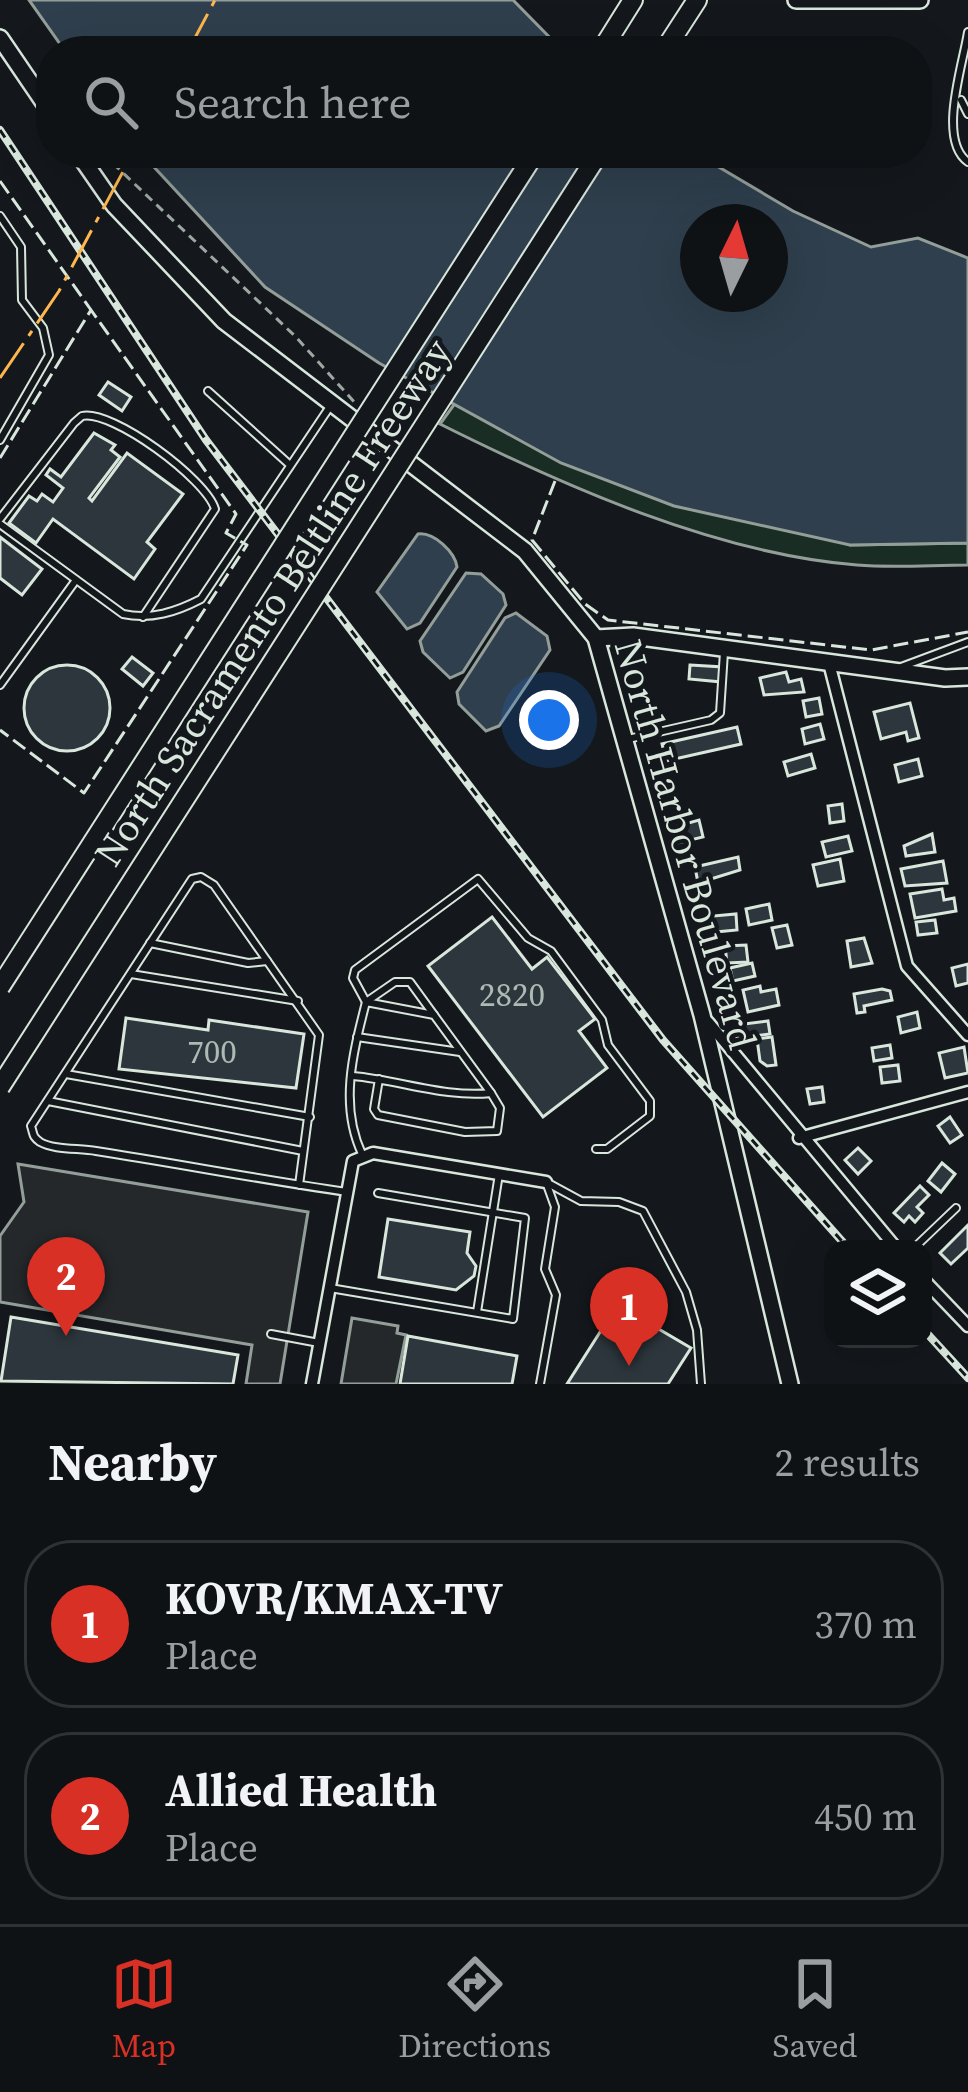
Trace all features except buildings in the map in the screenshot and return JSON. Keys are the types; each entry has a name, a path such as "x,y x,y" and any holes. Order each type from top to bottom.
{"highway":[{"path":"611,36 634,0"},
{"path":"674,36 697,0"},
{"name":"North Sacramento Beltline Freeway","path":"0,987 525,168"},
{"name":"North Sacramento Beltline Freeway","path":"0,1087 589,168"}],"main road":[{"path":"796,0 920,0"},
{"path":"0,38 36,91"},
{"name":"North Harbor Boulevard","path":"88,168 166,265 224,321 331,405 358,418 525,551 596,638 702,1015 790,1384"},
{"path":"596,638 633,636 892,671 968,676"}],"street":[{"path":"829,663 908,966 968,1034"},
{"path":"702,1015 799,1138 889,1240"},
{"path":"799,1138 968,1092"},
{"path":"312,1384 357,1158 546,1181"},
{"path":"932,1288 968,1326"}],"lane":[{"path":"968,32 953,134 956,152 968,162"},
{"path":"959,97 968,114"},
{"path":"0,216 21,248 22,300 43,328 49,355 0,440"},
{"path":"208,391 290,466"},
{"path":"142,618 214,518 215,509 204,487 105,414 82,416 74,423 0,522 122,614 142,618 201,598 331,405"},
{"path":"0,685 76,580"},
{"path":"892,671 968,642"},
{"path":"628,739 711,720 720,713 724,648"},
{"path":"298,1184 320,1035 214,885 201,877 182,889 32,1126 44,1144 347,1192"},
{"path":"434,1015 367,1002 353,978 355,970 478,879 528,938 551,951 602,1020 608,1045 650,1101 650,1116 607,1149 596,1149"},
{"path":"150,943 248,963 268,961"},
{"path":"131,974 298,1001"},
{"path":"357,1158 350,1129 357,1037 367,1002 394,982 410,982 491,1093 500,1108 497,1131 465,1132 379,1115 374,1108 379,1078"},
{"path":"357,1037 462,1053"},
{"path":"66,1074 310,1117"},
{"path":"353,1076 470,1096 491,1093"},
{"path":"48,1101 304,1151"},
{"path":"477,1312 499,1174"},
{"path":"540,1384 556,1295 545,1269 555,1207 546,1181"},
{"path":"546,1181 581,1201 619,1202 643,1211 686,1292 697,1330 701,1384"},
{"path":"329,1288 513,1318 525,1218 378,1192"},
{"path":"923,1240 956,1208"},
{"path":"271,1334 319,1343"}],"path":[{"path":"118,168 296,337 358,418"}],"green space":[{"path":"461,395 850,545 968,543 968,565 857,565 804,558 642,514 440,424"}],"shaded area":[{"path":"18,1164 308,1212 280,1384 246,1384 252,1345 0,1302 0,1236 24,1202"},
{"path":"352,1318 398,1326 397,1333 406,1335 396,1384 341,1384"}],"water":[{"path":"29,0 513,0 548,36 54,36"},
{"path":"155,168 720,168 781,204 680,204 680,312 788,312 788,208 871,247 918,238 968,258 968,543 850,545 674,506 561,463 379,363 265,287"},
{"path":"418,534 443,544 457,567 420,623 407,629 377,592"},
{"path":"466,573 481,574 503,594 506,605 463,672 450,678 423,652 420,641"},
{"path":"516,613 547,636 550,650 499,726 486,731 459,704 457,692 505,618"}],"railway":[{"path":"0,130 206,440 663,1040 841,1240"},
{"path":"932,1339 968,1378"}],"fence":[{"path":"0,181 91,310"},
{"path":"0,458 91,310 236,514 226,533 247,545 84,793 0,730"},
{"path":"555,481 532,540 585,604 608,620 871,650 968,632"}],"power":[{"path":"196,36 215,0"},
{"path":"0,378 59,291 125,168"}],"place":[{"name":"Allied Health","path":"66,1336"},
{"name":"KOVR/KMAX-TV","path":"629,1366"}]}
